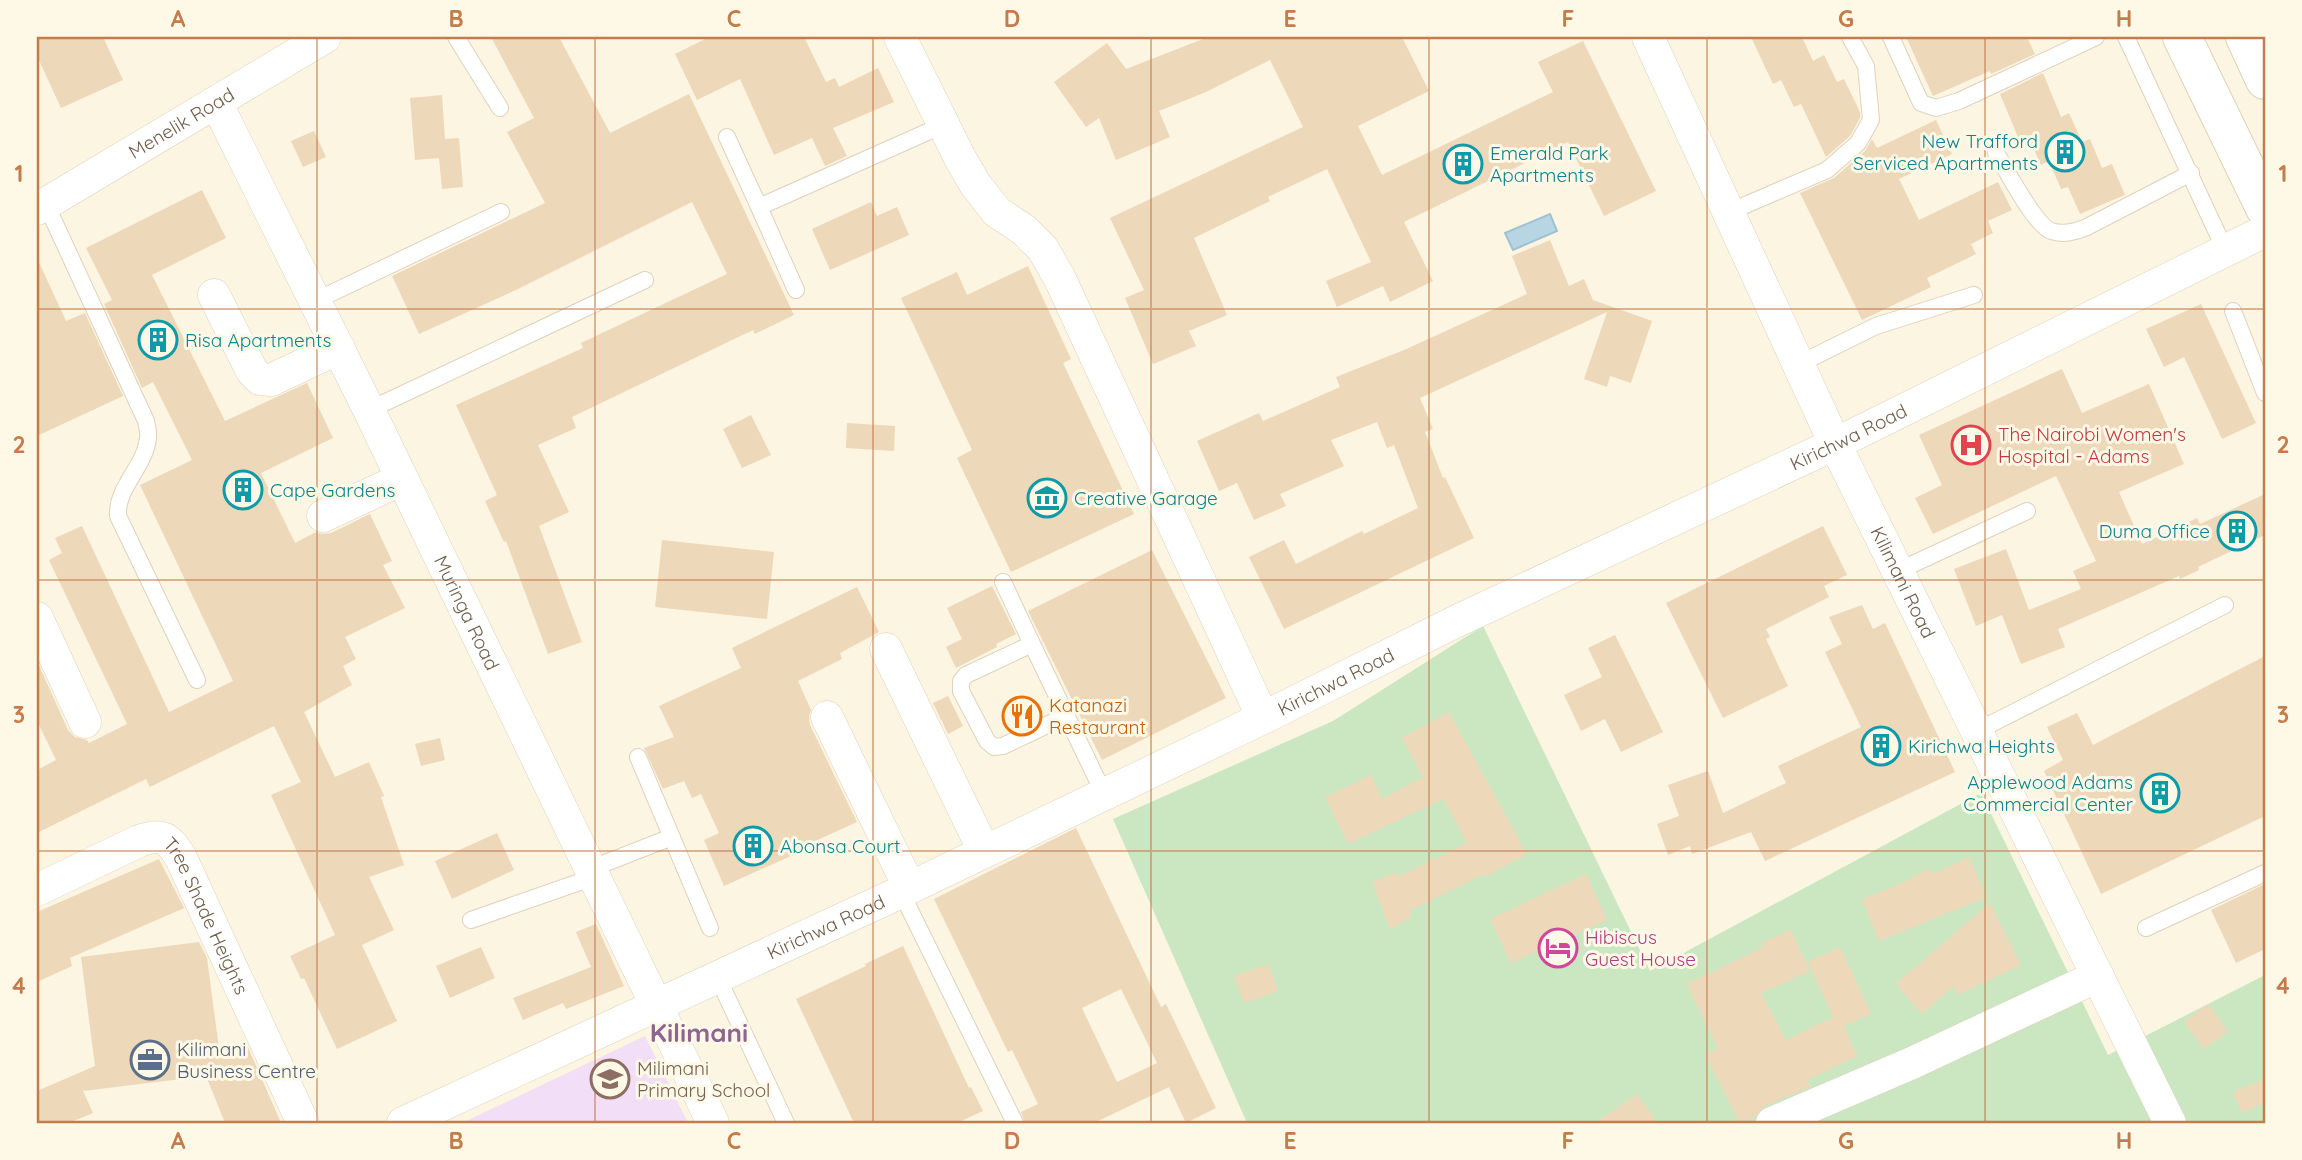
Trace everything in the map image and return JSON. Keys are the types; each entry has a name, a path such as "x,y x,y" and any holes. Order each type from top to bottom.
{"main road":[{"path":"2182,37 2265,208"},
{"path":"2245,37 2265,80"}],"street":[{"name":"Menelik Road","path":"41,206 325,37"},
{"path":"900,37 975,184 996,212 1024,230 1043,249 1060,279 1263,718"},
{"name":"Kilimani Road","path":"1648,37 1835,444 2170,1123"},
{"name":"Muringa Road","path":"216,102 339,348 713,1123"},
{"name":"Kirichwa Road","path":"402,1123 905,890 1263,718 1459,620 1835,444 2265,232"},
{"path":"215,295 252,371 260,379 271,380 339,348"},
{"path":"323,516 402,480"},
{"path":"37,618 85,722"},
{"path":"886,649 984,851"},
{"path":"827,717 905,890"},
{"name":"Tree Shade Heights","path":"37,890 139,841 155,836 166,839 181,858 303,1123"},
{"path":"1772,1123 1912,1063 2098,975"}],"lane":[{"path":"456,37 500,108"},
{"path":"1729,212 1827,170 1858,143 1871,120 1866,66 1850,37"},
{"path":"1891,37 1921,103 1936,108 1959,101 2096,37"},
{"path":"2126,37 2226,252"},
{"path":"759,207 943,125"},
{"path":"727,137 796,290"},
{"path":"1996,153 2038,221 2049,230 2060,233 2071,233 2084,228 2191,173"},
{"path":"41,206 146,421 148,438 117,502 118,516 197,680"},
{"path":"315,301 501,212"},
{"path":"369,410 645,279"},
{"path":"1799,365 1876,326 1974,295"},
{"path":"2233,311 2265,393"},
{"path":"1898,571 2026,511"},
{"path":"1003,583 1104,794"},
{"path":"1977,731 2225,605"},
{"path":"1032,643 966,675 961,681 961,691 987,741 994,747 1003,746 1066,716"},
{"path":"638,757 710,928"},
{"path":"471,920 592,873 672,837"},
{"path":"2146,928 2265,873"},
{"path":"905,890 1015,1123"},
{"path":"718,978 786,1123"}],"shaded area":[{"name":"Milimani Primary School","path":"645,1036 688,1123 462,1123"}],"green space":[{"path":"1483,626 1650,971 1981,793 2108,1055 2265,975 2265,1123 1247,1123 1113,819 1333,721"}],"water":[{"path":"1550,214 1557,231 1513,250 1505,233"}],"building":[{"path":"37,37 103,37 123,80 61,108 37,56"},
{"path":"491,37 559,37 610,133 689,94 794,315 755,334 753,330 572,417 576,428 538,445 569,512 539,526 582,642 548,654 506,541 504,542 485,501 497,495 456,405 583,348 581,343 727,274 692,202 518,289 419,334 392,276 545,203 507,132 534,118"},
{"path":"709,37 804,37 826,82 835,78 839,87 878,68 894,102 833,128 847,156 825,166 812,138 774,155 740,79 697,100 675,54"},
{"path":"1208,37 1402,37 1429,91 1358,126 1382,175 1553,92 1538,62 1583,41 1656,191 1604,216 1568,142 1404,222 1433,281 1390,302 1383,286 1337,307 1326,281 1371,262 1327,169 1268,197 1270,201 1194,238 1227,315 1189,331 1196,346 1153,364 1125,298 1144,290 1110,218 1303,127 1270,60 1206,92 1159,111 1170,137 1116,160 1099,118 1086,127 1054,82 1107,43 1126,69"},
{"path":"1751,37 1802,37 1813,61 1824,55 1837,82 1844,79 1860,112 1860,118 1850,136 1826,157 1801,104 1794,107 1781,80 1773,84"},
{"path":"1906,37 2027,37 2035,54 1933,96"},
{"name":"New Trafford Serviced Apartments","path":"2043,73 2061,117 2069,113 2082,142 2090,139 2102,168 2112,164 2125,195 2080,214 2068,187 2061,189 2049,161 2041,165 2029,138 2020,142 2000,94"},
{"path":"442,95 445,139 459,138 463,187 442,189 439,158 415,160 410,98"},
{"path":"1936,120 1952,154 1899,179 1919,220 1998,182 2012,210 1988,221 1993,233 1971,244 1976,254 1927,278 1931,287 1862,320 1800,193 1834,178 1865,151 1872,139 1877,148"},
{"path":"314,131 326,157 303,167 291,141"},
{"path":"202,190 226,238 152,275 225,421 307,383 333,438 261,473 295,543 316,532 331,533 370,514 392,561 383,565 405,608 345,637 356,659 343,666 352,685 304,712 335,777 369,762 384,796 381,797 404,865 369,877 394,930 362,945 397,1021 337,1049 304,978 301,979 290,956 335,935 271,795 301,782 274,726 150,787 146,779 37,833 37,770 56,760 37,721 37,661 68,730 75,737 89,743 127,724 49,560 62,553 55,538 82,526 169,712 233,681 140,485 192,460 153,382 142,388 104,304 112,300 86,248"},
{"path":"871,202 877,216 897,207 909,235 830,270 812,229"},
{"path":"1550,240 1569,286 1584,279 1593,300 1652,321 1631,383 1610,376 1607,387 1584,379 1607,312 1420,398 1433,429 1425,432 1443,478 1445,477 1474,538 1284,629 1249,557 1284,540 1296,564 1362,531 1364,534 1418,508 1394,445 1387,448 1377,422 1331,440 1344,466 1280,494 1286,506 1254,520 1237,483 1219,491 1197,441 1259,413 1263,421 1340,387 1336,377 1404,350 1527,294 1512,256"},
{"path":"37,258 66,321 85,313 123,396 37,436"},
{"path":"1028,266 1071,359 1063,363 1134,514 1011,572 957,458 972,450 901,298 957,272 967,295"},
{"path":"2201,304 2256,423 2222,439 2184,357 2164,367 2146,329"},
{"path":"2062,369 2082,413 2149,384 2184,464 2119,492 2142,544 2197,518 2200,524 2265,494 2265,535 2198,567 2199,570 2180,579 2179,576 2058,629 2065,647 2021,664 2002,615 1976,626 1954,569 2006,549 2029,610 2081,589 2073,571 2096,561 2056,476 1933,534 1915,498 1942,485 1919,435"},
{"path":"751,415 771,455 742,468 723,429"},
{"path":"847,423 895,426 894,451 846,448"},
{"path":"1823,526 1847,575 1824,586 1829,597 1766,629 1770,637 1766,639 1788,686 1723,718 1666,603"},
{"path":"662,540 774,552 767,619 655,607"},
{"path":"1152,550 1226,698 1102,760 1028,611"},
{"path":"992,586 1016,634 956,668 946,647 962,639 947,608"},
{"path":"857,587 879,632 840,653 842,659 798,681 811,710 810,725 857,822 800,848 802,851 724,886 704,840 719,833 701,794 692,798 684,781 663,789 644,748 674,737 659,706 741,668 732,648"},
{"name":"Kirichwa Heights","path":"1862,605 1873,629 1885,623 1955,772 1765,861 1751,832 1692,854 1690,846 1668,855 1657,824 1679,816 1668,785 1708,771 1723,813 1786,783 1778,766 1861,727 1825,652 1842,644 1829,617"},
{"path":"1615,635 1663,732 1621,752 1605,719 1581,731 1564,695 1602,677 1588,648"},
{"name":"Applewood Adams Commercial Center","path":"2265,656 2265,816 2101,894 2044,771 2063,760 2047,727 2077,713 2093,745"},
{"path":"948,696 963,726 948,734 933,703"},
{"path":"1449,712 1527,854 1485,877 1484,874 1409,911 1412,917 1390,929 1372,882 1395,872 1397,877 1467,843 1443,799 1348,844 1325,797 1371,775 1382,799 1423,777 1402,738"},
{"path":"440,738 445,760 421,766 415,744"},
{"path":"1076,828 1161,1007 1166,1004 1216,1108 1186,1123 1169,1087 1094,1123 1025,1123 1021,1112 1038,1104 1012,1050 1008,1052 934,899","holes":["1121,989 1157,1063 1117,1082 1082,1008"]},
{"path":"497,833 514,870 452,899 435,861"},
{"path":"1969,857 1987,897 1879,941 1862,899 1900,884 1930,868 1933,874"},
{"path":"159,859 184,908 70,958 72,966 37,982 37,912"},
{"name":"Hibiscus Guest House","path":"1586,874 1607,920 1511,963 1490,919"},
{"path":"2265,884 2265,949 2236,963 2211,910"},
{"path":"1990,903 2021,965 1958,995 1954,986 1922,1014 1896,984"},
{"path":"596,924 624,986 566,1009 563,1003 523,1020 513,998 591,967 576,932"},
{"path":"1791,930 1810,971 1761,993 1786,1040 1833,1017 1808,962 1840,947 1871,1014 1844,1026 1857,1056 1807,1080 1810,1087 1765,1106 1756,1116 1740,1123 1705,1055 1718,1049 1687,984 1763,947 1761,943"},
{"path":"199,942 207,958 220,1056 247,1045 281,1123 225,1123 206,1076 83,1091 93,1113 69,1123 37,1123 37,1091 95,1066 81,957"},
{"path":"903,946 969,1088 971,1087 983,1111 957,1123 854,1123 796,999"},
{"path":"481,947 495,978 450,998 436,966"},
{"path":"1268,964 1278,991 1244,1003 1234,976"},
{"path":"2208,1004 2228,1031 2204,1049 2184,1022"},
{"path":"2265,1079 2265,1103 2242,1113 2233,1092"},
{"path":"1637,1094 1658,1123 1596,1123"}],"place":[{"name":"New Trafford Serviced Apartments","path":"2065,152"},
{"name":"Emerald Park Apartments","path":"1463,164"},
{"name":"Risa Apartments","path":"158,340"},
{"name":"The Nairobi Women's Hospital - Adams","path":"1971,445"},
{"name":"Cape Gardens","path":"243,490"},
{"name":"Creative Garage","path":"1047,498"},
{"name":"Duma Office","path":"2237,531"},
{"name":"Katanazi Restaurant","path":"1022,716"},
{"name":"Kirichwa Heights","path":"1881,746"},
{"name":"Applewood Adams Commercial Center","path":"2160,793"},
{"name":"Abonsa Court","path":"753,846"},
{"name":"Hibiscus Guest House","path":"1558,948"},
{"name":"Kilimani Business Centre","path":"150,1060"},
{"name":"Milimani Primary School","path":"610,1079"}],"district":[{"name":"Kilimani","path":"699,1033"}]}
